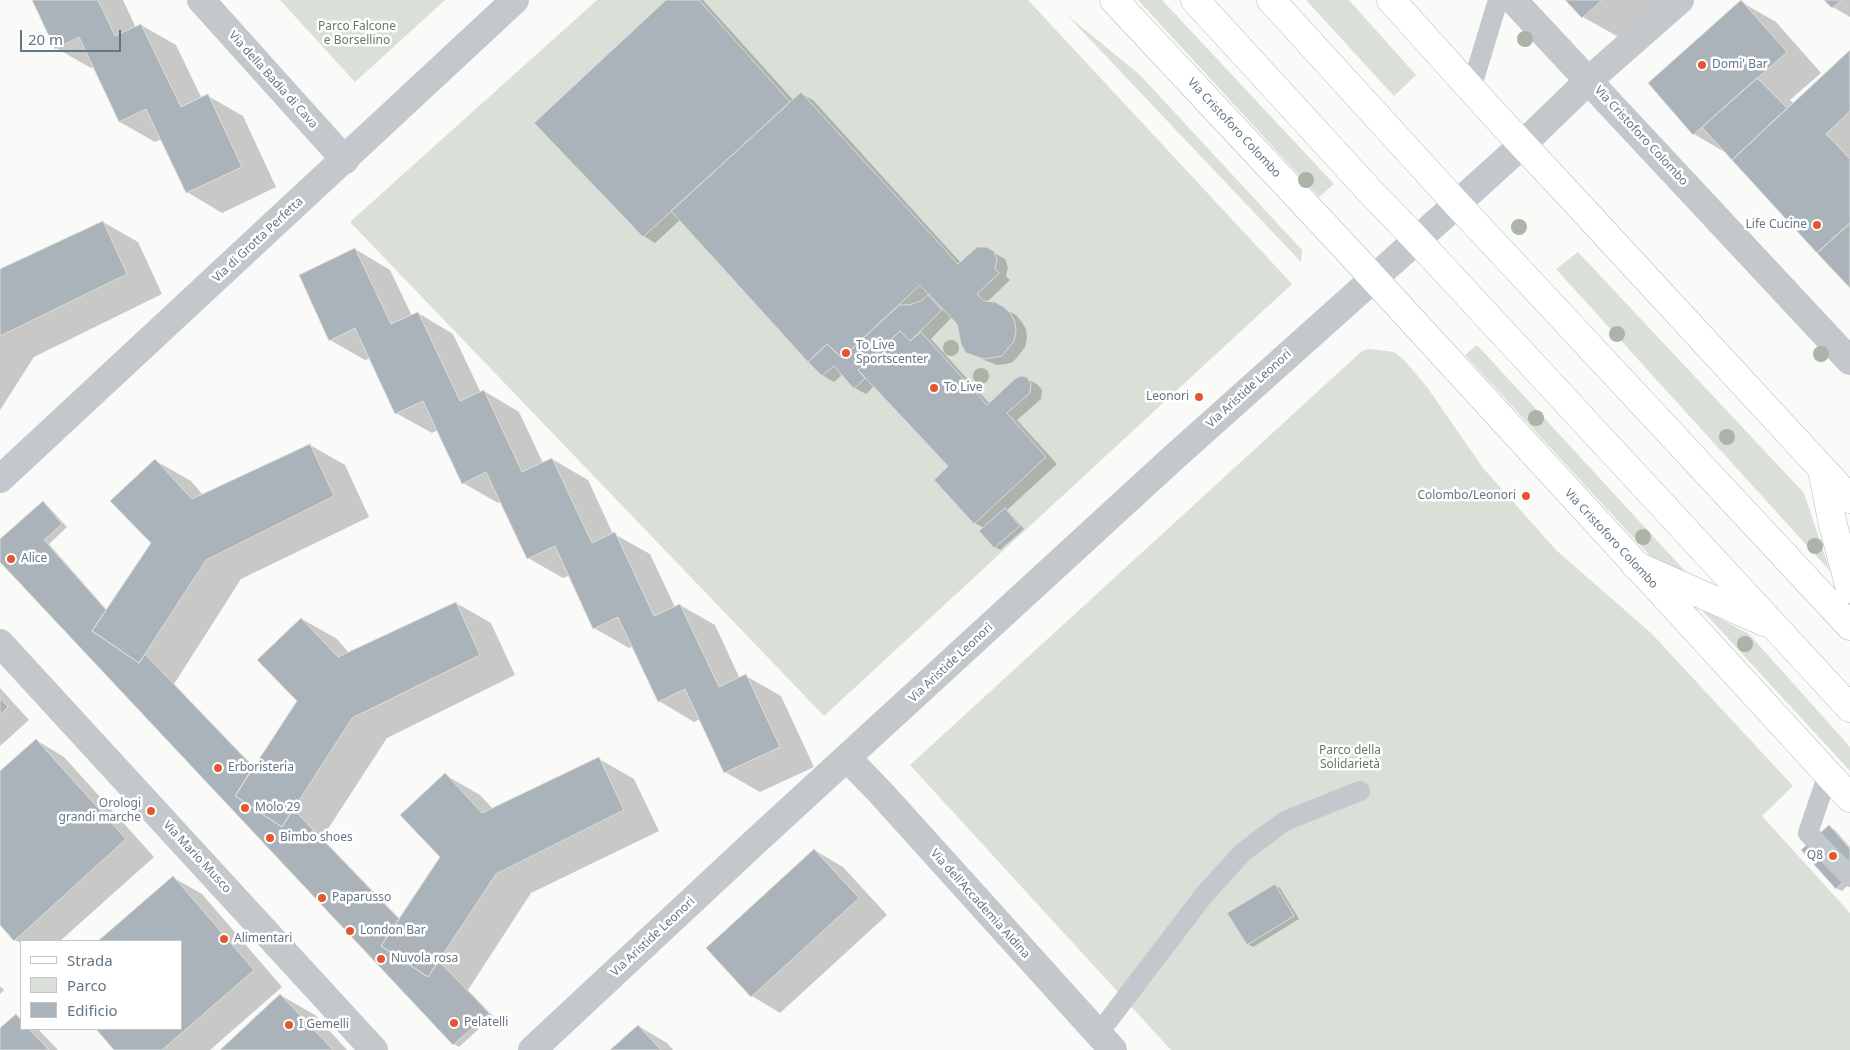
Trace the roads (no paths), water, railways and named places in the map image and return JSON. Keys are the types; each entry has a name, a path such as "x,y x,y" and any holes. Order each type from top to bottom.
{"main road":[{"name":"Via Cristoforo Colombo","path":"1114,0 1343,245 1373,280 1850,798"},
{"path":"1195,0 1850,708"},
{"path":"1271,0 1457,204 1850,626"},
{"path":"1391,0 1522,145 1850,499"},
{"path":"1822,470 1833,525 1850,589"},
{"path":"1635,565 1776,628"}],"street":[{"name":"Via della Badia di Cava","path":"201,0 345,160"},
{"name":"Via di Grotta Perfetta","path":"0,479 516,0"},
{"name":"Via Cristoforo Colombo","path":"1513,0 1850,361"},
{"path":"1373,280 1522,145 1589,80 1680,0"},
{"name":"Via Aristide Leonori","path":"532,1050 1172,458 1373,280"},
{"name":"Via Mario Musco","path":"0,643 374,1050"},
{"name":"Via dell'Accademia Aldina","path":"847,758 880,792 1105,1042"}],"lane":[{"path":"1471,88 1498,0"},
{"path":"1828,774 1808,833 1850,877"},
{"path":"1105,1042 1204,895 1243,852 1286,821 1360,791"}],"place":[{"name":"Domi' Bar","path":"1702,65"},
{"name":"Life Cucine","path":"1817,225"},
{"name":"To Live Sportscenter","path":"846,353"},
{"name":"To Live","path":"934,388"},
{"name":"Leonori","path":"1199,397"},
{"name":"Colombo/Leonori","path":"1526,496"},
{"name":"Alice","path":"11,559"},
{"name":"Erboristeria","path":"218,768"},
{"name":"Molo 29","path":"245,808"},
{"name":"Orologi grandi marche","path":"151,811"},
{"name":"Bimbo shoes","path":"270,838"},
{"name":"Q8","path":"1833,856"},
{"name":"Paparusso","path":"322,898"},
{"name":"London Bar","path":"350,931"},
{"name":"Alimentari","path":"224,939"},
{"name":"Nuvola rosa","path":"381,959"},
{"name":"Pelatelli","path":"454,1023"},
{"name":"I Gemelli","path":"289,1025"}],"park label":[{"name":"Parco Falcone e Borsellino","path":"357,34"},
{"name":"Parco della Solidarietà","path":"1350,758"}]}
